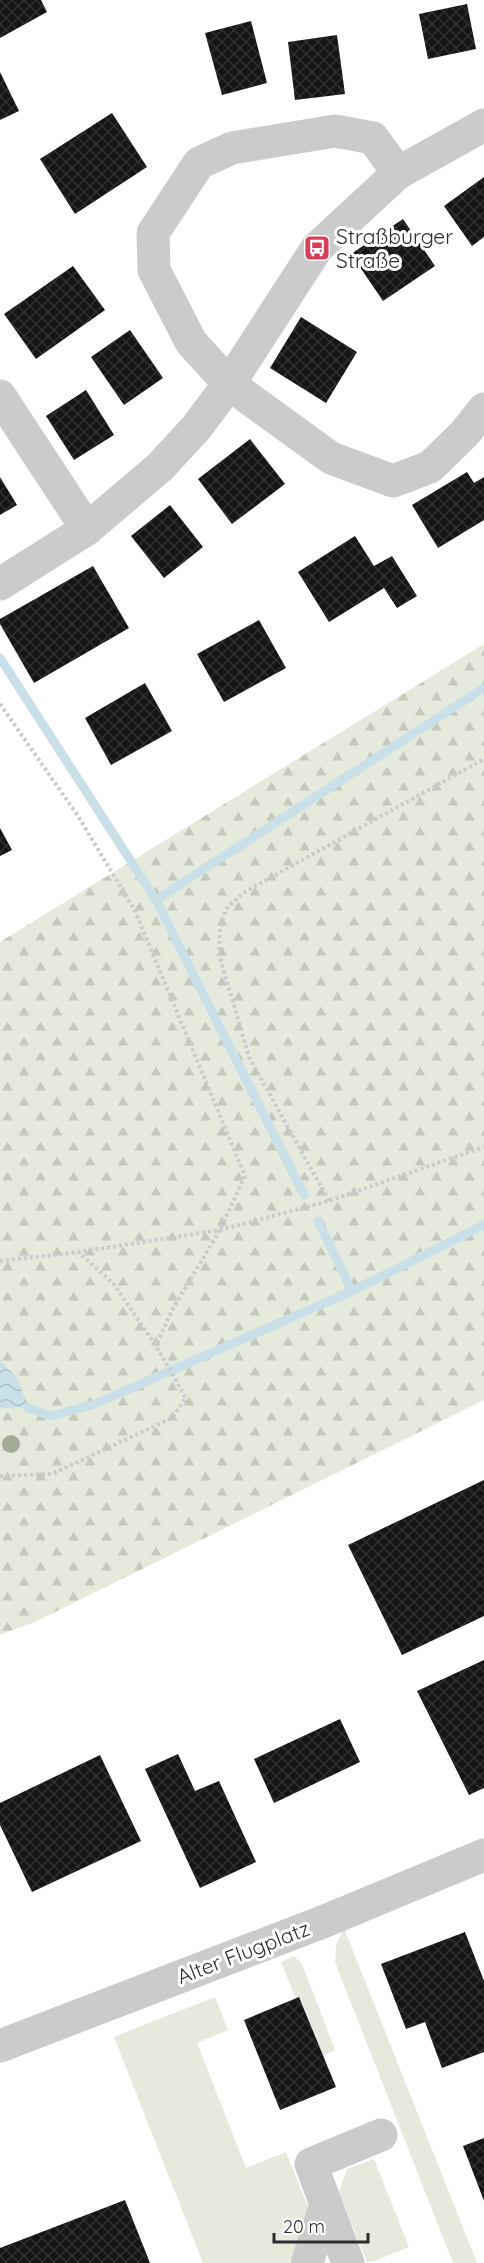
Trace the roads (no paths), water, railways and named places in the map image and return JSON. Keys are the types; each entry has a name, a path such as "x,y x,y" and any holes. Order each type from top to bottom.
{"street":[{"path":"0,584 87,529 160,466 195,428 229,384 317,248 398,173 484,125"},
{"path":"398,173 374,138 335,131 232,148 199,163 153,232 154,270 191,342 229,384 331,458 393,481 430,467 464,434 484,409"},
{"path":"0,396 87,529"},
{"name":"Alter Flugplatz","path":"0,2046 325,1921 484,1855"},
{"path":"348,2263 311,2164 381,2135"},
{"path":"314,2256 326,2204"}],"water":[{"path":"0,1360 17,1378 28,1408 0,1408"}],"waterway":[{"path":"0,658 156,900 304,1195"},
{"path":"156,900 484,688"},
{"path":"318,1221 352,1291"},
{"path":"28,1408 51,1416 95,1404 352,1291 484,1225"}],"place":[{"name":"Straßburger Straße","path":"317,248"}]}
